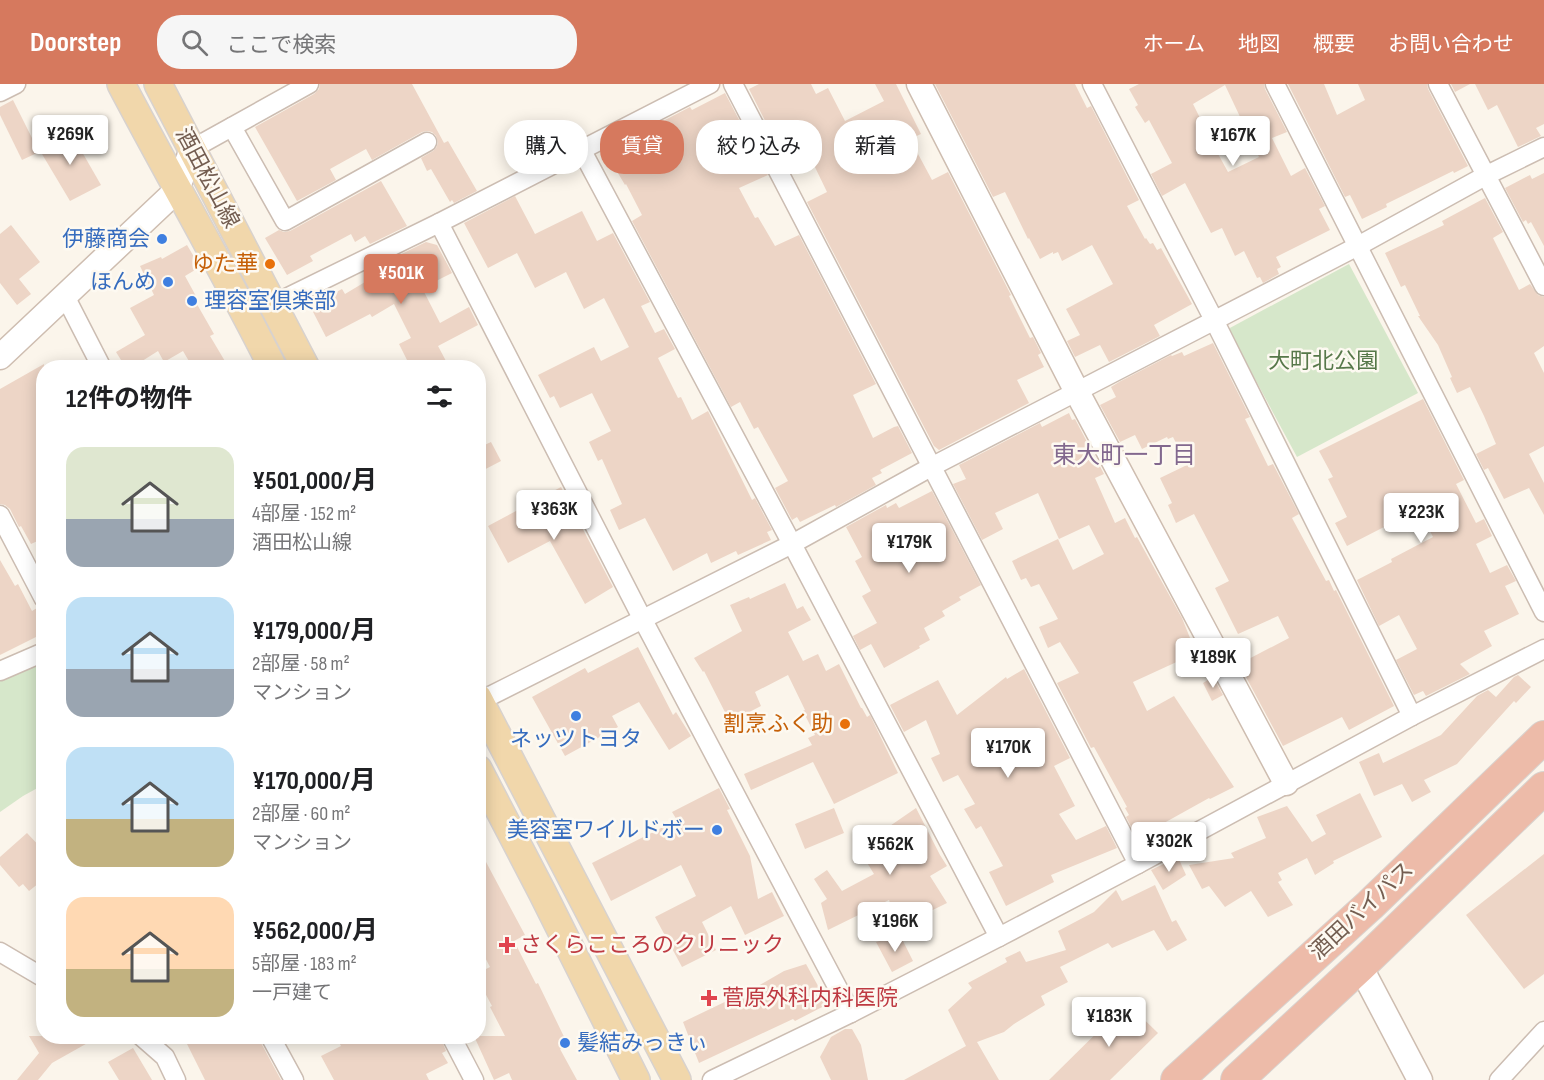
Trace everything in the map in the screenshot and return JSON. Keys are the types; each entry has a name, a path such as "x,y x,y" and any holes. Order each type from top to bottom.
{"highway":[{"name":"酒田バイパス","path":"1177,1080 1370,905 1544,737"},
{"name":"酒田バイパス","path":"1237,1080 1360,966 1544,788"}],"main road":[{"name":"酒田松山線","path":"121,84 269,360"},
{"name":"酒田松山線","path":"158,84 302,360"},
{"path":"486,713 677,1080"},
{"path":"486,785 636,1080"}],"street":[{"path":"0,92 16,84"},
{"path":"0,357 177,190 192,149 309,84"},
{"path":"588,145 710,84"},
{"path":"733,84 1138,864"},
{"path":"919,84 1077,392 1286,783"},
{"path":"1092,84 1214,320 1412,716"},
{"path":"1275,84 1544,612"},
{"path":"1438,84 1544,286"},
{"path":"232,127 285,221 428,142"},
{"path":"486,697 792,544 931,467 1544,147"},
{"path":"588,162 999,937"},
{"path":"274,304 533,174"},
{"path":"439,223 643,620 851,1013"},
{"path":"65,296 98,360"},
{"path":"0,515 36,584"},
{"path":"712,1080 851,1013 999,937 1412,716 1544,649"},
{"path":"0,671 36,655"},
{"path":"0,952 36,973"},
{"path":"1360,966 1420,1080"},
{"path":"1499,1080 1544,1031"},
{"path":"150,1044 165,1057 176,1080"},
{"path":"274,1044 294,1080"},
{"path":"455,1044 474,1080"}],"green space":[{"name":"大町北公園","path":"1349,264 1418,393 1297,457 1228,329"},
{"path":"36,660 36,789 0,812 0,678"}],"building":[{"path":"320,84 412,84 444,143 448,141 477,191 454,203 452,200 450,202 431,169 427,171 421,158 433,151 438,143 436,136 427,131 372,160 366,149 330,169 336,180 297,201 255,127 314,94"},
{"path":"759,84 811,84 816,94 828,88 844,120 834,120 834,174 918,174 918,154 932,180 948,172 1011,295 1009,296 1030,338 1033,337 1041,353 1038,355 1044,367 1017,380 1029,403 939,450 934,446 807,202 827,192 818,174 822,174 822,120 765,120 749,89"},
{"path":"875,84 896,84 914,120 847,120 884,101"},
{"path":"935,84 1075,84 1087,108 1091,106 1139,200 1127,206 1145,239 1150,244 1153,243 1157,250 1161,248 1192,304 1154,325 1160,336 1109,362 1100,345 1075,357 1067,341 1080,335 1066,309 1113,284 1092,245 1062,261 1058,252 1053,254 1053,252 1040,259 1005,192 993,197"},
{"path":"1139,84 1264,84 1287,132 1272,138 1291,176 1305,168 1325,206 1319,209 1330,230 1276,257 1281,267 1277,269 1279,274 1263,283 1260,277 1257,278 1244,251 1235,256 1222,228 1211,233 1185,183 1162,196 1151,174 1172,163 1149,120 1145,123 1135,107 1138,105 1129,89","holes":["1225,85 1259,157 1228,172 1193,104"]},
{"path":"1288,84 1324,84 1337,115 1365,100 1358,84 1427,84 1468,166 1386,204 1387,207 1362,219 1350,195 1345,197"},
{"path":"1451,84 1470,84 1455,92"},
{"path":"1475,84 1544,84 1544,124 1536,128 1541,136 1518,147 1497,105 1488,110"},
{"path":"725,93 739,120 696,120 696,174 767,174 739,188 755,218 758,217 775,246 799,235 876,384 853,395 873,438 898,426 912,453 880,470 882,473 872,478 876,485 836,507 835,505 800,522 797,517 792,520 775,488 788,481 758,427 754,429 740,402 731,407 632,221 642,215 619,174 684,174 684,120 665,120 690,107 692,110"},
{"path":"13,100 39,152 22,160 0,115 0,107"},
{"path":"70,131 101,185 70,201 39,149"},
{"path":"1544,173 1544,246 1531,222 1528,224 1526,220 1523,222 1505,188 1530,175 1532,179"},
{"path":"381,181 407,226 370,244 365,236 355,242 351,234 310,256 313,261 287,275 265,238 279,230 290,231"},
{"path":"515,196 535,234 582,211 597,241 613,233 650,302 641,306 655,333 664,329 675,349 658,358 678,398 681,397 692,420 708,411 752,500 755,498 772,530 767,532 771,540 738,555 736,551 711,563 707,553 673,571 645,518 619,530 610,510 622,504 602,459 598,461 589,442 611,431 592,393 560,408 554,396 550,398 538,375 594,347 601,361 629,347 604,298 584,309 566,272 535,288 517,253 488,268 464,223"},
{"path":"1485,198 1503,232 1493,238 1519,290 1530,284 1538,295 1544,297 1544,346 1534,353 1544,373 1544,446 1529,454 1544,483 1544,515 1529,488 1504,499 1488,468 1484,470 1476,454 1496,444 1484,416 1470,387 1457,393 1438,345 1418,316 1420,316 1405,285 1401,287 1385,253 1444,225 1442,221"},
{"path":"11,225 40,262 19,279 31,294 17,305 0,283 0,234"},
{"path":"426,242 437,245 452,273 422,288 440,323 469,307 478,325 438,346 445,360 407,360 399,344 411,338 394,304 372,317 370,314 326,337 310,306 342,289 345,294 385,270 381,264"},
{"path":"187,245 200,267 185,276 197,298 194,299 214,334 210,336 224,360 188,360 183,351 167,360 163,360 158,351 144,360 121,360 116,352 145,335 130,308 154,295 140,266 161,257 162,259"},
{"path":"1213,343 1250,417 1245,419 1268,466 1273,464 1299,514 1292,518 1326,581 1329,580 1334,591 1336,590 1394,706 1349,730 1342,717 1283,746 1239,664 1289,638 1278,616 1238,634 1215,588 1229,581 1194,514 1176,523 1168,505 1172,503 1160,478 1187,465 1173,437 1168,439 1167,437 1142,449 1135,435 1120,442 1100,405 1116,397 1111,387 1119,382 1171,355 1182,352 1184,356"},
{"path":"36,369 36,542 31,544 10,509 0,504 0,389"},
{"path":"1423,399 1464,480 1456,484 1476,523 1484,519 1492,536 1476,544 1490,573 1507,565 1516,581 1505,586 1519,614 1484,631 1492,646 1460,664 1470,674 1426,696 1423,691 1414,695 1396,660 1417,649 1399,615 1379,626 1357,580 1433,537 1419,509 1347,546 1335,523 1347,517 1328,479 1333,477 1319,451"},
{"path":"1069,413 1072,420 1075,419 1104,474 1095,478 1115,523 1125,518 1182,618 1194,648 1194,654 1133,682 1147,711 1174,696 1234,787 1209,798 1137,838 1126,817 1129,815 1125,808 1127,807 1094,747 1091,748 1057,683 1079,673 1060,642 1048,648 1039,627 1058,619 1039,584 1031,587 1026,578 1021,580 1012,561 1058,539 1073,570 1104,554 1089,525 1059,539 1038,493 995,513 1003,529 982,540 953,484 966,479 959,465 1040,423 1042,427"},
{"path":"491,442 501,461 486,469 486,444"},
{"path":"561,487 613,587 585,604 550,541 508,563 488,526"},
{"path":"932,491 981,585 959,597 961,600 942,611 945,616 924,628 930,640 884,668 871,644 860,650 853,636 877,623 862,596 871,591 855,561 862,557 846,527 886,505 887,508 896,503 899,508"},
{"path":"0,560 15,586 18,584 32,611 36,609 36,637 0,655"},
{"path":"785,583 797,609 803,606 811,620 788,632 803,661 818,654 826,671 839,664 861,708 867,717 870,715 898,773 834,804 813,762 751,790 744,774 812,745 808,738 815,735 788,675 755,692 761,706 730,722 704,671 694,658 742,631 730,605 749,597 750,599"},
{"path":"638,647 673,715 676,712 691,736 669,750 639,702 612,716 618,727 565,756 532,697 585,668 588,673"},
{"path":"1024,669 1070,758 1054,766 1075,806 1059,814 1076,840 1106,826 1117,848 1051,875 1054,882 1006,906 989,872 1003,866 981,826 976,829 964,809 975,804 958,775 943,782 931,758 940,754 926,720 904,732 890,705 938,680 957,715 1006,677 1007,679"},
{"path":"1518,675 1531,687 1516,703 1514,701 1457,764 1424,780 1431,792 1412,802 1402,784 1374,796 1359,762 1379,753 1383,763 1441,735 1477,696 1488,690 1496,697"},
{"path":"1213,677 1223,695 1212,701 1203,683"},
{"path":"719,788 730,809 727,810 750,856 758,899 772,892 784,916 745,935 731,906 702,922 716,950 682,967 655,917 696,896 681,865 611,901 592,863 677,820 672,812"},
{"path":"1360,793 1382,837 1333,861 1334,863 1315,875 1307,858 1278,873 1282,880 1278,882 1293,905 1268,917 1251,891 1225,907 1209,886 1202,889 1189,865 1234,858 1231,853 1266,838 1257,817 1287,806 1312,842 1326,834 1316,815"},
{"path":"834,808 844,833 805,849 795,824"},
{"path":"916,808 947,866 930,876 947,903 898,927 889,900 828,930 821,903 827,899 814,879 827,870 842,891 874,874 858,848"},
{"path":"27,833 36,843 36,885 29,891 23,884 19,887 0,865 0,857"},
{"path":"1544,854 1544,974 1524,989 1466,915"},
{"path":"1178,857 1186,875 1163,890 1151,870"},
{"path":"486,862 525,935 514,941 536,984 538,983 568,1045 560,1049 577,1080 512,1080 509,1073 494,1080 478,1044 486,1044 486,1036 505,1036 486,995 486,969 490,967 486,959"},
{"path":"1155,885 1172,922 1176,920 1187,940 1167,951 1154,930 1112,948 1108,943 1060,967 1068,982 1041,996 1045,1005 1004,1032 977,1042 999,1080 904,1080 966,1046 948,1010 972,988 968,983 1007,962 1005,958 1020,951 1026,962 1066,950 1058,931 1094,912 1116,890 1122,901"},
{"path":"900,935 913,961 892,972 876,942"},
{"path":"806,964 828,1004 699,1063 683,1022 784,971"},
{"path":"1127,1003 1158,1033 1110,1080 1049,1080"},
{"path":"845,1029 852,1029 861,1045 868,1080 831,1080 820,1057 831,1037"},
{"path":"29,1036 36,1036 36,1044 86,1044 52,1063 38,1080 17,1080 39,1053"},
{"path":"187,1044 262,1044 281,1080 205,1080"},
{"path":"340,1044 443,1044 446,1051 442,1053 448,1063 426,1074 429,1080 334,1080 321,1056 341,1046"},
{"path":"133,1048 152,1080 119,1080 108,1062"}],"place":[{"name":"伊藤商会","path":"162,239"},
{"name":"ゆた華","path":"270,264"},
{"name":"ほんめ","path":"168,282"},
{"name":"理容室倶楽部","path":"192,301"},
{"name":"ネッツトヨタ","path":"576,716"},
{"name":"割烹ふく助","path":"845,724"},
{"name":"美容室ワイルドボー","path":"717,830"},
{"name":"さくらこころのクリニック","path":"507,945"},
{"name":"菅原外科内科医院","path":"709,998"},
{"name":"髪結みっきぃ","path":"565,1043"}],"district":[{"name":"東大町一丁目","path":"1124,455"}]}
